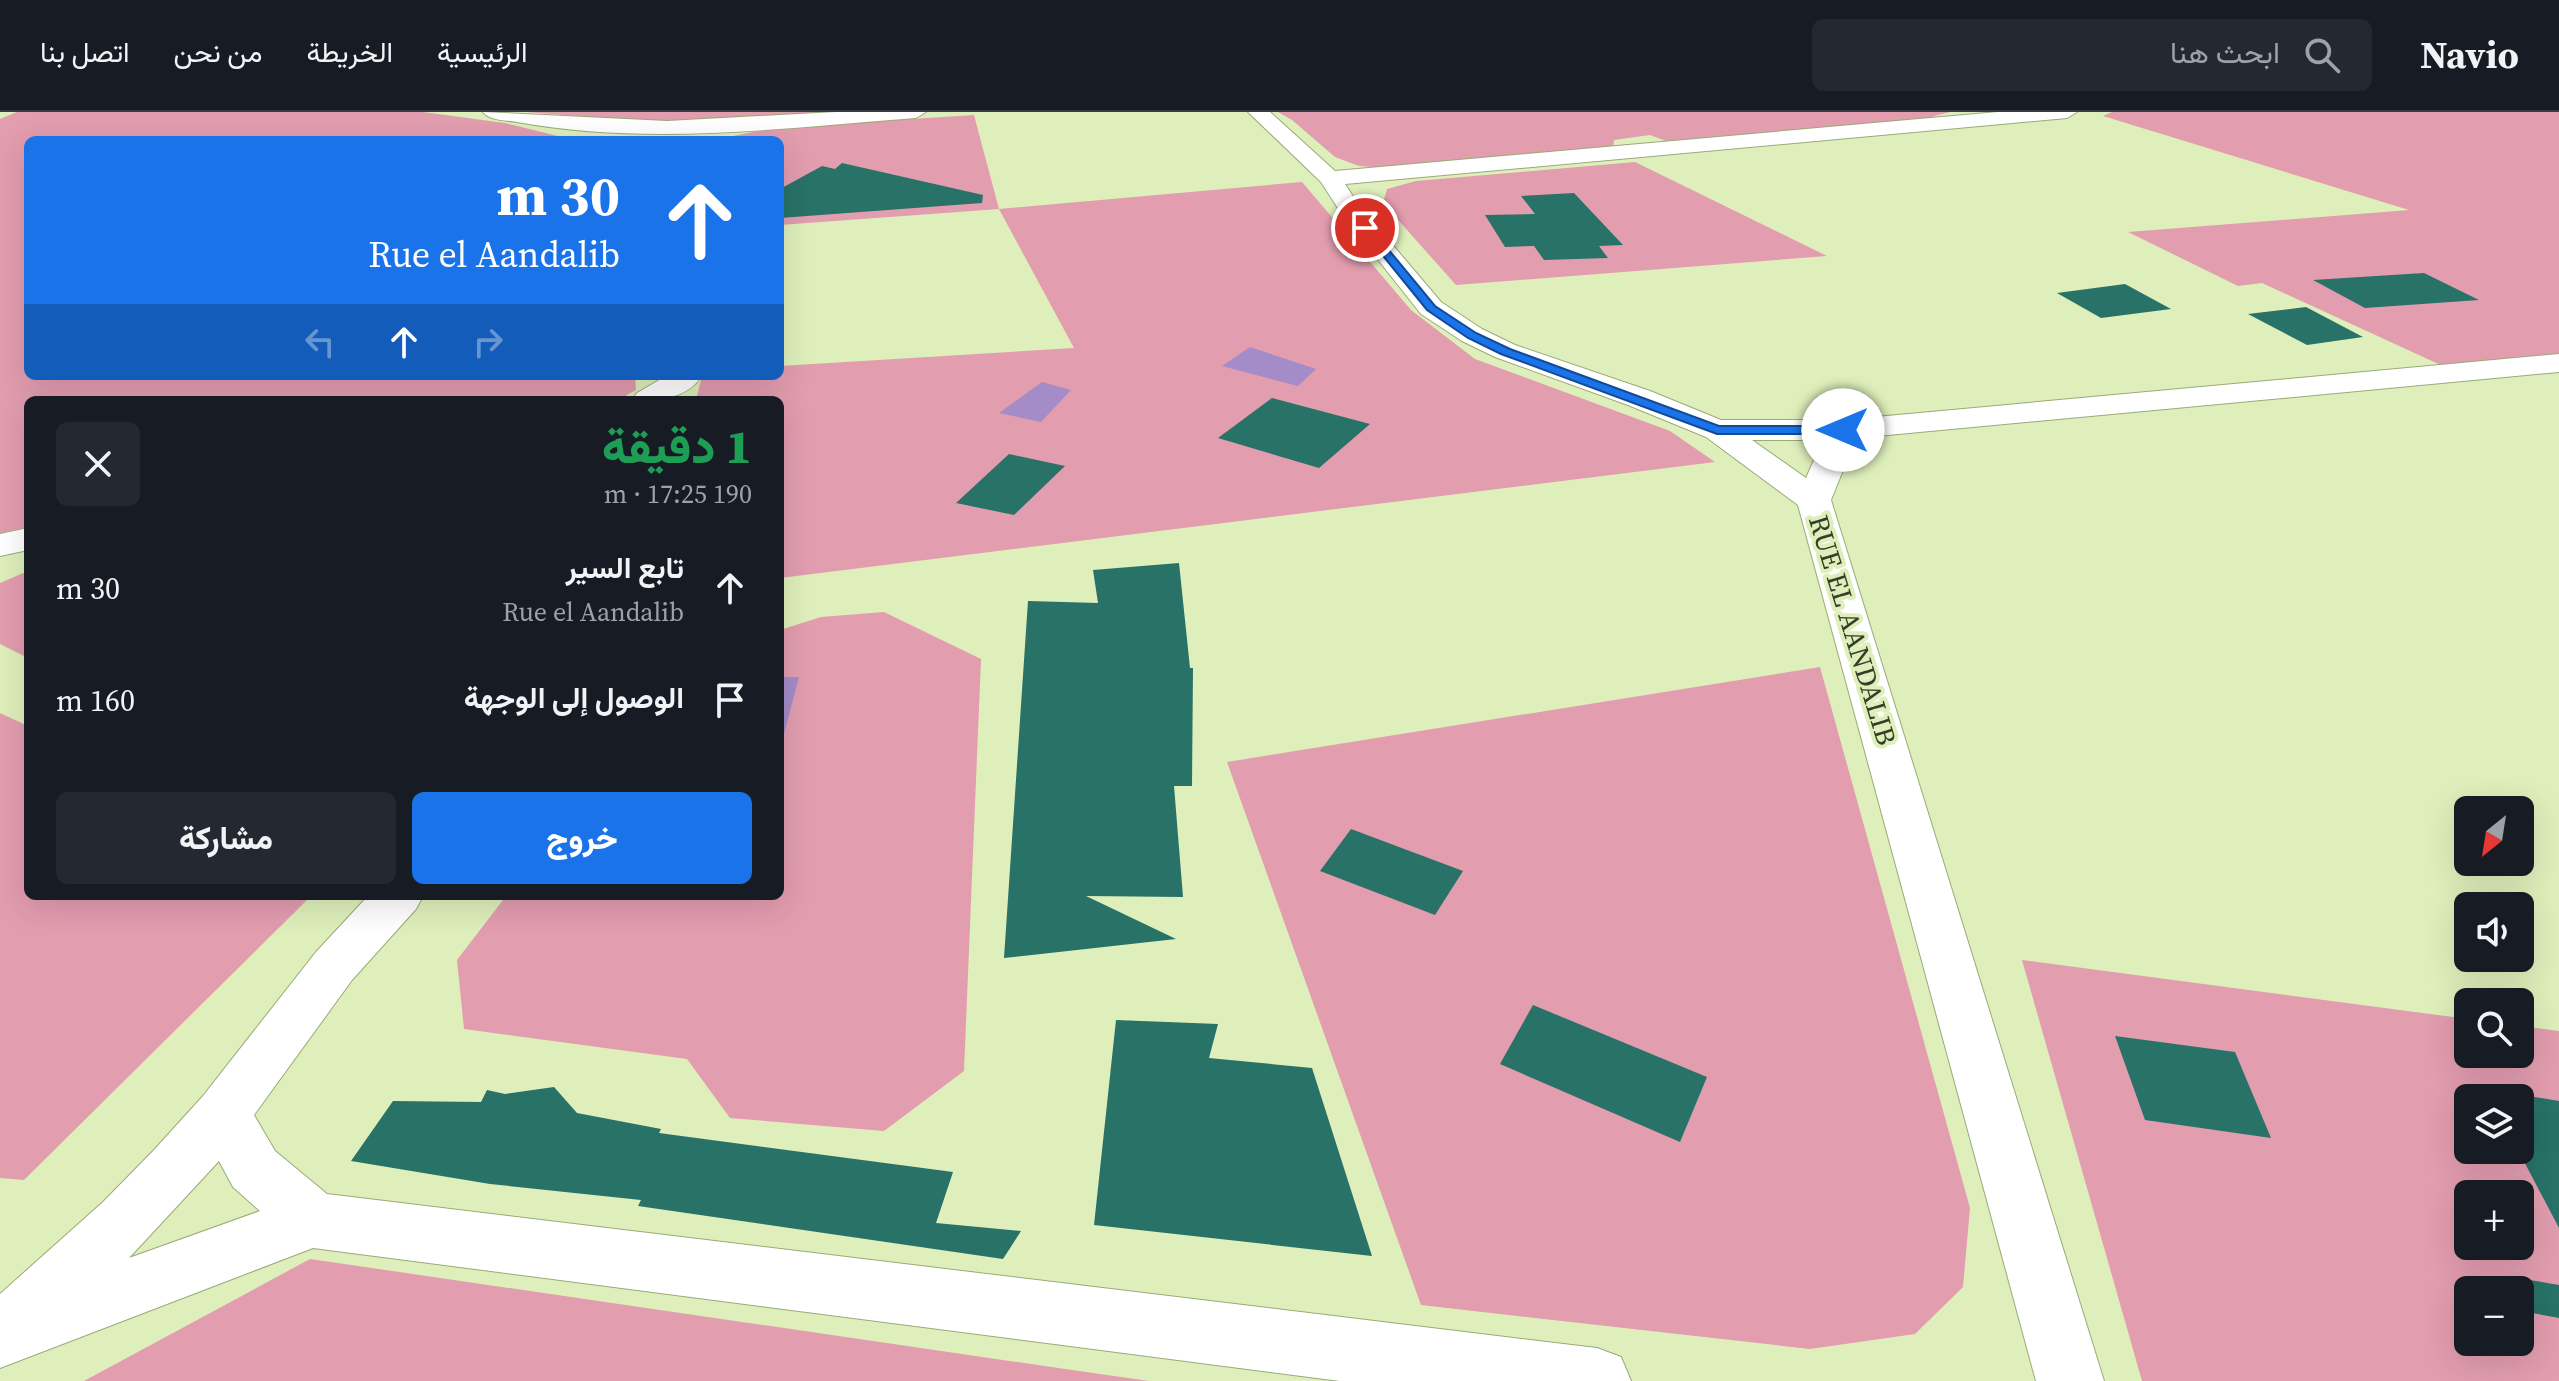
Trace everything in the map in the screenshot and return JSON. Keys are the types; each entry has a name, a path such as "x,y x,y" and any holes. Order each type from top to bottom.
{"street":[{"path":"493,112 582,125 720,126 916,112"},
{"name":"RUE EL AANDALIB","path":"1258,112 1330,178 1349,208 1431,308 1472,335 1505,351 1717,430 1814,500 2070,1381"},
{"path":"1330,178 1966,116 2067,112"},
{"path":"582,125 607,136"},
{"path":"696,136 720,126"},
{"path":"1717,430 1843,430 2544,364 2559,381"},
{"path":"655,396 681,380"},
{"path":"1814,500 1843,430"},
{"path":"0,545 24,540"},
{"path":"0,1336 114,1234 186,1160 334,966 394,900"},
{"path":"223,1113 254,1169 313,1220"},
{"path":"0,1336 313,1220 1597,1381"}],"shaded area":[{"path":"17,112 423,112 505,123 558,136 24,136 24,380 635,380 636,390 625,396 24,396 24,528 0,533 0,119"},
{"path":"526,112 873,112 669,123"},
{"path":"1278,112 1950,112 1920,120 1666,141 1650,135 1614,140 1613,148 1396,169 1359,166 1335,157"},
{"path":"2112,112 2559,112 2559,357 2445,367 2262,283 2238,286 2128,232 2409,210 2103,116"},
{"path":"974,115 999,209 784,225 784,136 733,136 772,128"},
{"path":"1635,162 1827,256 1456,285 1383,203 1387,189 1416,181"},
{"path":"1302,182 1411,310 1475,359 1670,431 1715,462 784,578 784,396 697,396 701,380 784,380 784,366 1074,348 999,209"},
{"path":"1250,347 1316,369 1298,386 1222,366"},
{"path":"1042,382 1071,390 1041,422 999,413"},
{"path":"24,573 24,656 0,644 0,583"},
{"path":"884,612 981,659 964,1071 884,1131 730,1118 687,1059 464,1029 457,960 503,900 784,900 784,629 821,617"},
{"path":"1820,667 1970,1208 1963,1287 1915,1334 1810,1349 1421,1305 1227,762"},
{"path":"784,677 799,677 784,734"},
{"path":"0,713 24,724 24,900 307,900 24,1180 0,1178"},
{"path":"2022,960 2454,1017 2454,1068 2534,1068 2534,1028 2559,1031 2559,1381 2142,1381"},
{"path":"310,1259 1072,1370 1149,1381 84,1381"}],"building":[{"path":"842,163 983,195 982,203 784,218 784,187 822,166 835,169"},
{"path":"1574,193 1623,245 1599,246 1608,258 1544,260 1534,246 1505,247 1485,215 1535,214 1521,196"},
{"path":"2424,273 2479,300 2365,308 2313,280"},
{"path":"2125,284 2171,309 2101,318 2057,293"},
{"path":"2306,307 2363,337 2307,345 2248,314"},
{"path":"1272,398 1370,424 1319,468 1218,438"},
{"path":"1009,454 1065,466 1014,515 956,503"},
{"path":"1179,563 1190,668 1193,668 1192,786 1174,786 1183,897 1086,896 1176,939 1004,958 1028,601 1098,603 1093,570"},
{"path":"1351,829 1463,871 1435,915 1320,871"},
{"path":"1533,1005 1707,1077 1680,1142 1500,1064"},
{"path":"1116,1020 1218,1024 1209,1058 1312,1068 1372,1256 1094,1225"},
{"path":"2115,1036 2235,1052 2271,1138 2145,1120"},
{"path":"554,1087 577,1113 661,1129 659,1133 953,1172 936,1223 1021,1231 1003,1259 638,1206 641,1200 490,1184 351,1161 393,1101 481,1102 487,1090 505,1094"},
{"path":"2534,1097 2559,1101 2559,1228 2525,1164 2534,1164"},
{"path":"2534,1281 2559,1285 2559,1318 2534,1313"}],"route":[{"path":"1365,228 1431,308 1472,335 1505,351 1639,398 1717,430 1843,430"}]}
